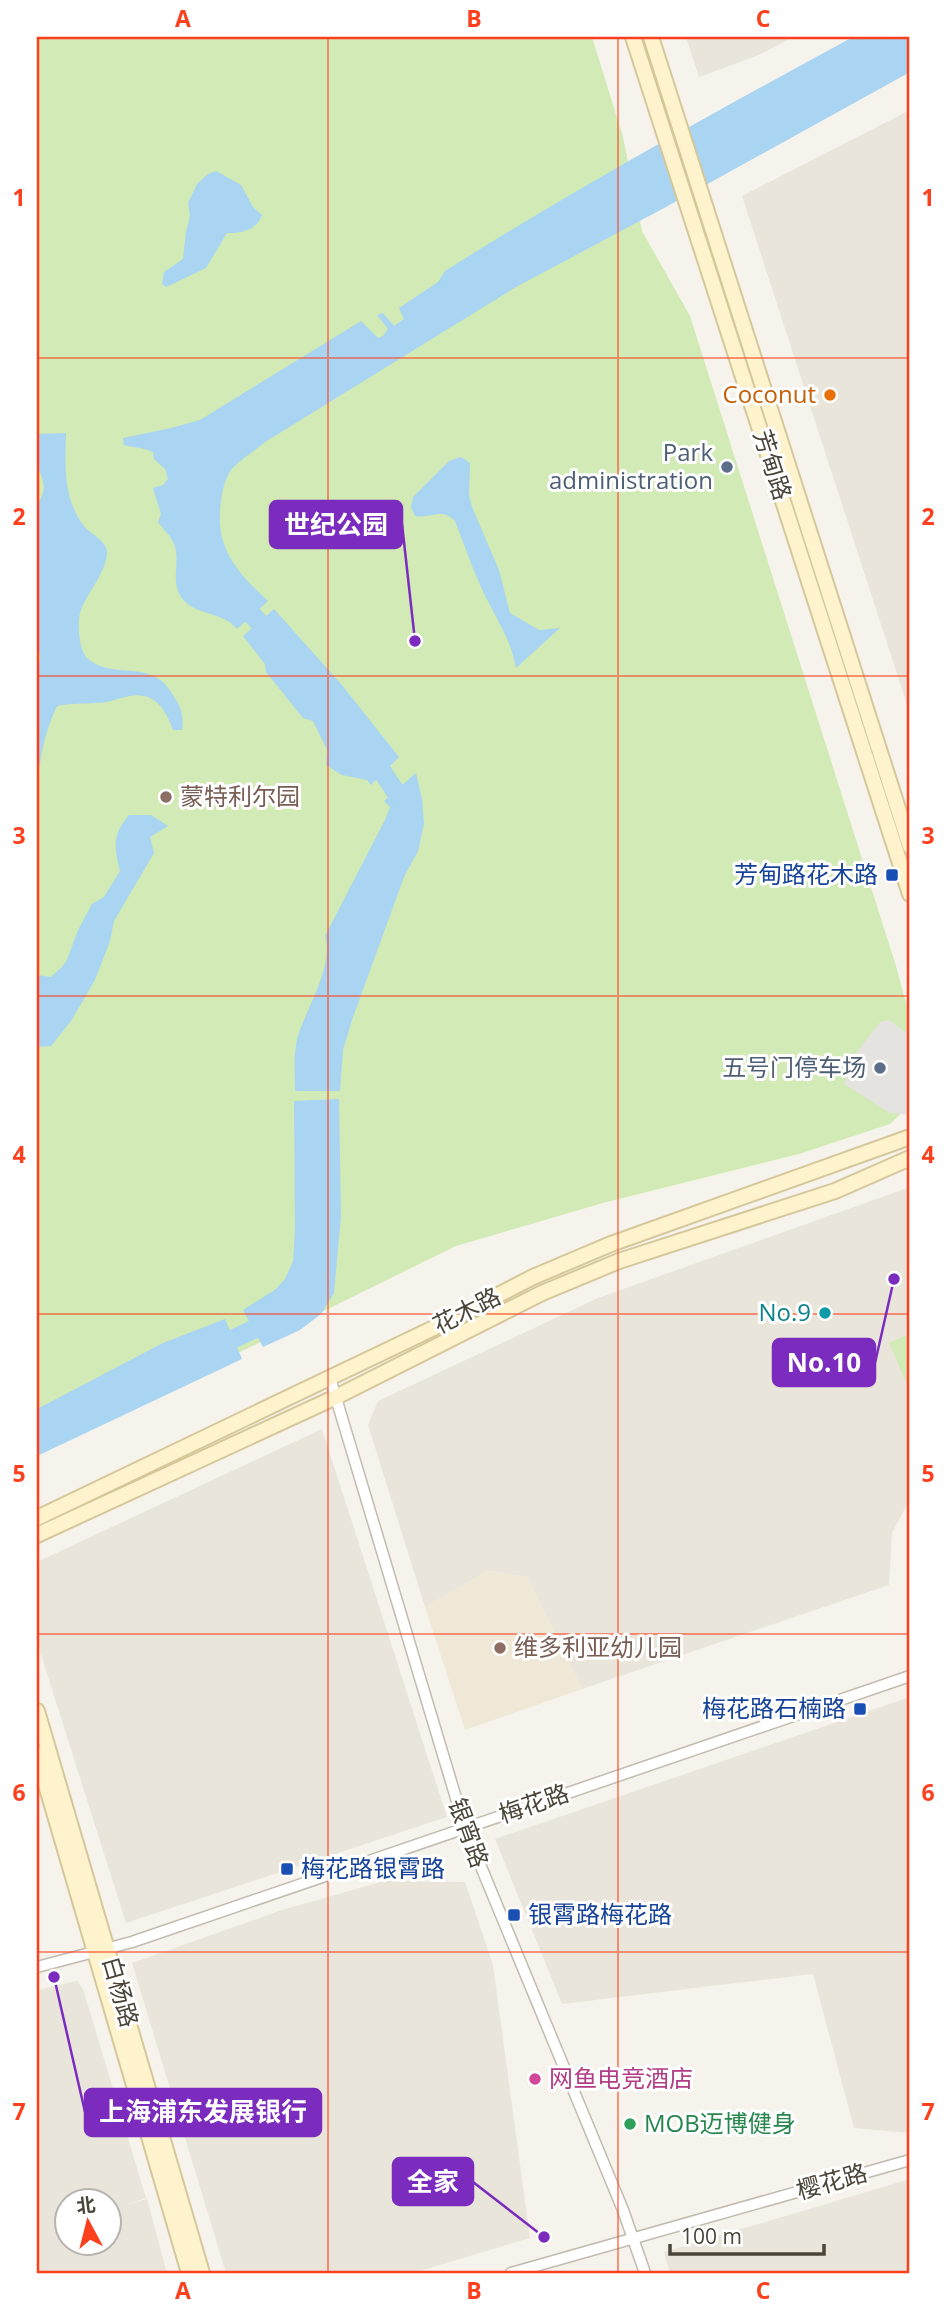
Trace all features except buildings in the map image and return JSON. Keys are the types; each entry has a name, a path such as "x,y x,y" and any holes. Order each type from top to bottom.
{"main road":[{"name":"芳甸路","path":"633,37 910,894"},
{"name":"芳甸路","path":"651,37 910,846"},
{"name":"花木路","path":"37,1518 544,1272 611,1244 910,1137"},
{"name":"花木路","path":"37,1535 336,1397 542,1293 619,1261 835,1191 910,1158"},
{"name":"白杨路","path":"37,1711 189,2273"},
{"name":"白杨路","path":"37,1754 202,2273"}],"street":[{"name":"银宵路","path":"330,1378 465,1828 634,2238 645,2273"},
{"name":"梅花路","path":"37,1967 101,1951 910,1676"},
{"name":"樱花路","path":"511,2273 910,2160"}],"shaded area":[{"path":"686,37 793,37 759,55 699,77"},
{"path":"910,110 910,714 742,196"},
{"name":"五号门停车场","path":"889,1020 910,1035 910,1115 890,1113 844,1084 857,1052 880,1022"},
{"path":"910,1187 910,1499 892,1533 889,1585 582,1689 527,1577 487,1571 425,1607 368,1425 378,1401 598,1298"},
{"path":"322,1429 447,1817 126,1923 37,1642 37,1562"},
{"name":"维多利亚幼儿园","path":"487,1571 527,1577 582,1689 465,1730 425,1607"},
{"path":"910,1697 910,2133 854,2128 813,1974 562,2004 495,1839"},
{"path":"384,1881 465,1882 493,1965 530,2238 413,2273 226,2273 132,1963 282,1910"},
{"path":"77,1981 83,1989 146,2198 125,2205 147,2199 167,2273 37,2273 37,1990"},
{"path":"910,2179 910,2273 670,2273 664,2252"}],"green space":[{"path":"37,37 592,37 623,137 642,231 690,316 896,966 910,1018 910,1105 890,1124 799,1154 603,1203 456,1246 37,1452"},
{"path":"910,1334 910,1391 889,1343"}],"water":[{"path":"853,37 910,37 910,72 516,287 265,442 231,470 222,494 220,518 221,532 230,558 268,601 237,629 224,619 193,607 181,597 176,584 176,550 171,538 158,522 161,514 153,488 163,485 168,479 165,469 154,459 153,452 124,445 123,438 200,420 361,321 378,338 383,336 388,329 377,315 383,313 394,326 404,319 399,308 438,282 445,271 596,180"},
{"path":"216,171 241,185 253,207 262,215 260,220 248,230 227,233 206,268 166,287 162,284 164,272 183,259 190,216 188,203 197,184"},
{"path":"66,433 67,481 72,505 84,526 107,549 103,570 80,613 79,631 85,655 109,669 155,676 173,695 180,708 183,725 182,730 173,730 163,709 145,696 57,706 49,725 37,785 37,687 40,656 37,648 37,509 44,487 37,469 37,434"},
{"path":"461,457 470,463 469,495 472,507 499,570 510,613 539,630 560,628 516,668 509,643 481,586 455,521 440,514 415,516 411,507 413,497 449,461"},
{"path":"274,609 341,684 399,757 371,785 367,780 342,775 326,765 327,750 313,721 303,718 266,672 265,664 243,636"},
{"path":"416,773 424,824 418,851 404,877 352,1020 343,1050 340,1091 295,1091 296,1043 323,973 327,948 325,936 385,820 390,807 384,801"},
{"path":"129,815 151,815 168,826 150,837 154,853 114,921 110,941 95,980 71,1021 51,1046 37,1047 37,975 51,977 62,967 92,904 104,897 120,871 116,841"},
{"path":"339,1099 341,1216 334,1293 321,1314 300,1330 263,1347 243,1310 276,1289 285,1279 293,1261 294,1101"},
{"path":"225,1319 242,1359 37,1456 37,1409 163,1343"}],"waterway":[{"path":"234,595 275,640"},
{"path":"369,751 410,814"},
{"path":"212,1349 277,1318"}],"place":[{"name":"Coconut","path":"830,395"},
{"name":"Park administration","path":"727,467"},
{"name":"世纪公园","path":"415,641"},
{"name":"蒙特利尔园","path":"166,797"},
{"name":"芳甸路花木路","path":"892,875"},
{"name":"五号门停车场","path":"880,1068"},
{"name":"No.10","path":"894,1279"},
{"name":"No.9","path":"825,1313"},
{"name":"维多利亚幼儿园","path":"500,1648"},
{"name":"梅花路石楠路","path":"860,1709"},
{"name":"梅花路银霄路","path":"287,1869"},
{"name":"银霄路梅花路","path":"514,1915"},
{"name":"上海浦东发展银行","path":"54,1977"},
{"name":"网鱼电竞酒店","path":"535,2079"},
{"name":"MOB迈博健身","path":"630,2124"},
{"name":"全家","path":"544,2237"}]}
